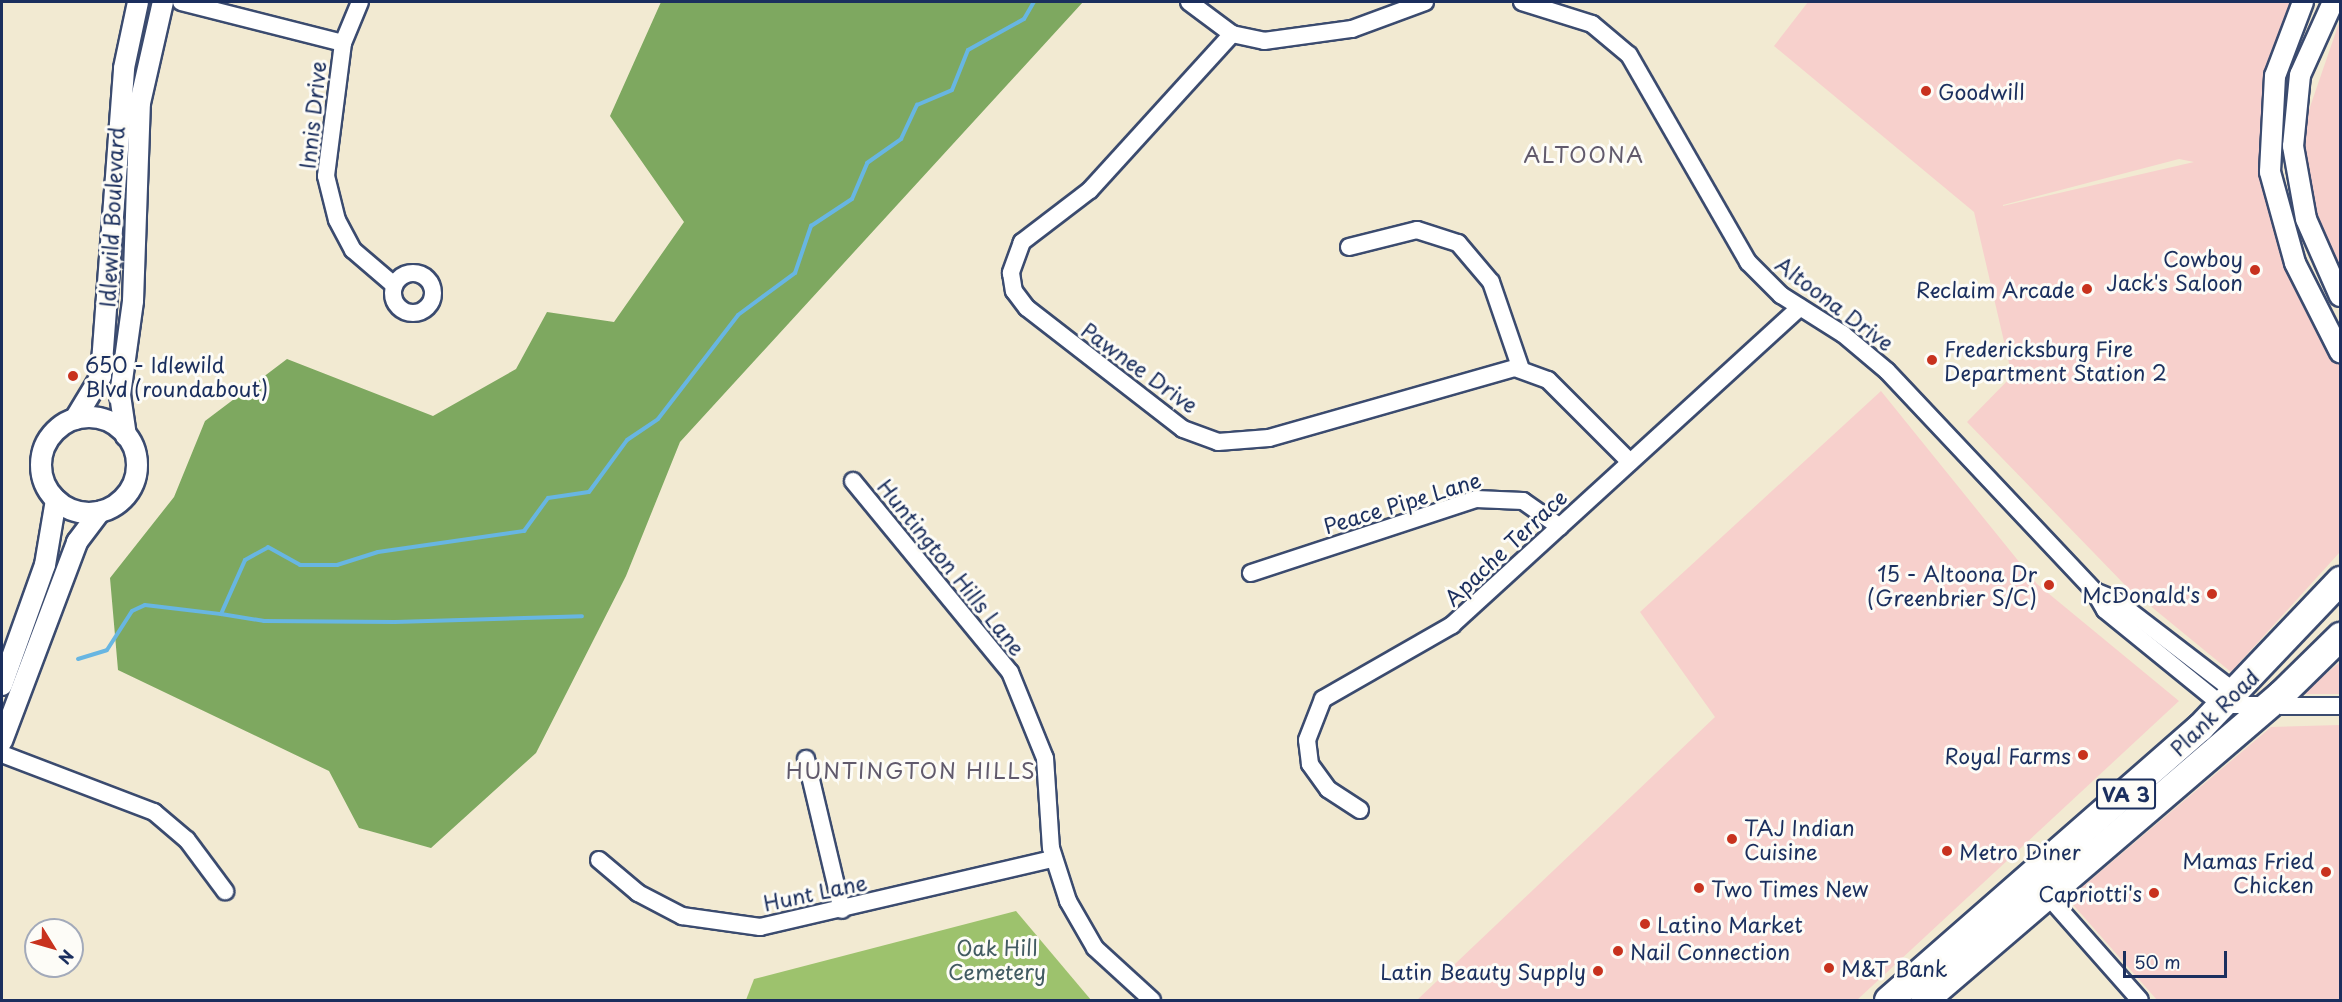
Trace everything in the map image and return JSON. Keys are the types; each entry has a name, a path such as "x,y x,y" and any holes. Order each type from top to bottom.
{"highway":[{"name":"Plank Road","path":"1888,1000 1988,914 2228,699 2340,580"},
{"name":"Plank Road","path":"1922,1000 2264,709 2340,636"},
{"path":"1978,954 1976,941 1988,914"},
{"path":"1922,1000 1937,975 1933,961"}],"street":[{"name":"Idlewild Boulevard","path":"75,419 101,376 123,68 138,2"},
{"name":"Idlewild Boulevard","path":"126,436 120,395 134,301 140,103 163,2"},
{"path":"181,2 343,43"},
{"name":"Innis Drive","path":"360,2 343,43 326,176 337,220 353,250 394,285"},
{"path":"1189,2 1232,34 1264,41 1320,34 1380,20 1425,2"},
{"name":"Altoona Drive","path":"1522,2 1592,24 1629,55 1748,262 1800,307 1844,334 1887,371 2094,591 2105,610 2228,699"},
{"path":"2303,2 2275,76 2270,172 2292,254 2340,352"},
{"path":"2333,2 2300,75 2293,146 2306,219 2340,296"},
{"name":"Pawnee Drive","path":"1232,34 1090,190 1022,243 1011,273 1014,291 1028,308 1183,429 1218,442 1269,438 1500,368 1521,369 1557,387 1630,462"},
{"path":"1349,247 1417,230 1458,243 1491,282 1521,369"},
{"name":"Apache Terrace","path":"1360,810 1328,789 1310,764 1306,740 1323,699 1443,632 1800,307"},
{"path":"2,741 73,552 85,526 100,512 116,506 135,480 137,464 126,436 103,419 75,419 52,435 41,461 47,489 56,500 69,509 100,512"},
{"name":"Huntington Hills Lane","path":"853,481 980,632 1025,700 1045,758 1053,859 1068,901 1095,948 1152,1000"},
{"name":"Peace Pipe Lane","path":"1251,573 1476,499 1522,501 1560,527"},
{"path":"2,685 45,565 56,500"},
{"path":"2228,699 2264,709 2340,706"},
{"path":"2,754 154,812 187,840 225,891"},
{"path":"806,759 842,910"},
{"name":"Hunt Lane","path":"599,860 657,904 708,923 760,927 842,910 1053,859"},
{"path":"2047,895 2140,1000"}],"shaded area":[{"path":"1808,2 2295,2 2264,89 2259,147 2266,202 2306,311 2340,366 2340,552 2231,672 2126,586 1967,422 2012,376 1974,212 1774,46","holes":["2179,159 2194,162 2003,206"]},
{"path":"2340,20 2340,275 2309,191 2301,133"},
{"path":"1881,391 2037,584 2179,701 1857,1000 1417,1000 1715,717 1640,612"},
{"path":"2340,662 2340,694 2302,694"},
{"path":"2340,725 2340,1000 2157,1000 2068,899 2271,727"}],"green space":[{"path":"661,2 1083,2 680,442 626,576 536,753 431,848 359,828 329,771 118,670 110,578 174,497 205,421 287,359 433,416 516,369 547,312 614,322 684,222 610,116"},
{"name":"Oak Hill Cemetery","path":"1016,911 1091,1000 746,1000 754,979"}],"waterway":[{"path":"78,659 107,650 132,611 145,605 221,614 245,560 268,547 300,565 337,565 378,552 524,531 548,498 589,492 627,440 658,419 738,315 795,273 811,226 852,199 867,163 901,139 917,105 952,90 968,50 1024,19 1034,2"},
{"path":"221,614 264,621 395,622 582,616"}],"place":[{"name":"Goodwill","path":"1926,91"},
{"name":"Cowboy Jack's Saloon","path":"2255,270"},
{"name":"Reclaim Arcade","path":"2087,289"},
{"name":"Fredericksburg Fire Department Station 2","path":"1932,360"},
{"name":"650 - Idlewild Blvd (roundabout)","path":"73,376"},
{"name":"15 - Altoona Dr (Greenbrier S/C)","path":"2049,585"},
{"name":"McDonald's","path":"2212,594"},
{"name":"Royal Farms","path":"2083,755"},
{"name":"TAJ Indian Cuisine","path":"1732,839"},
{"name":"Metro Diner","path":"1947,851"},
{"name":"Mamas Fried Chicken","path":"2326,872"},
{"name":"Two Times New","path":"1699,888"},
{"name":"Capriotti's","path":"2154,893"},
{"name":"Latino Market","path":"1645,924"},
{"name":"Nail Connection","path":"1618,951"},
{"name":"M&T Bank","path":"1829,968"},
{"name":"Latin Beauty Supply","path":"1598,971"}],"district":[{"name":"ALTOONA","path":"1584,154"},
{"name":"HUNTINGTON HILLS","path":"911,770"}]}
